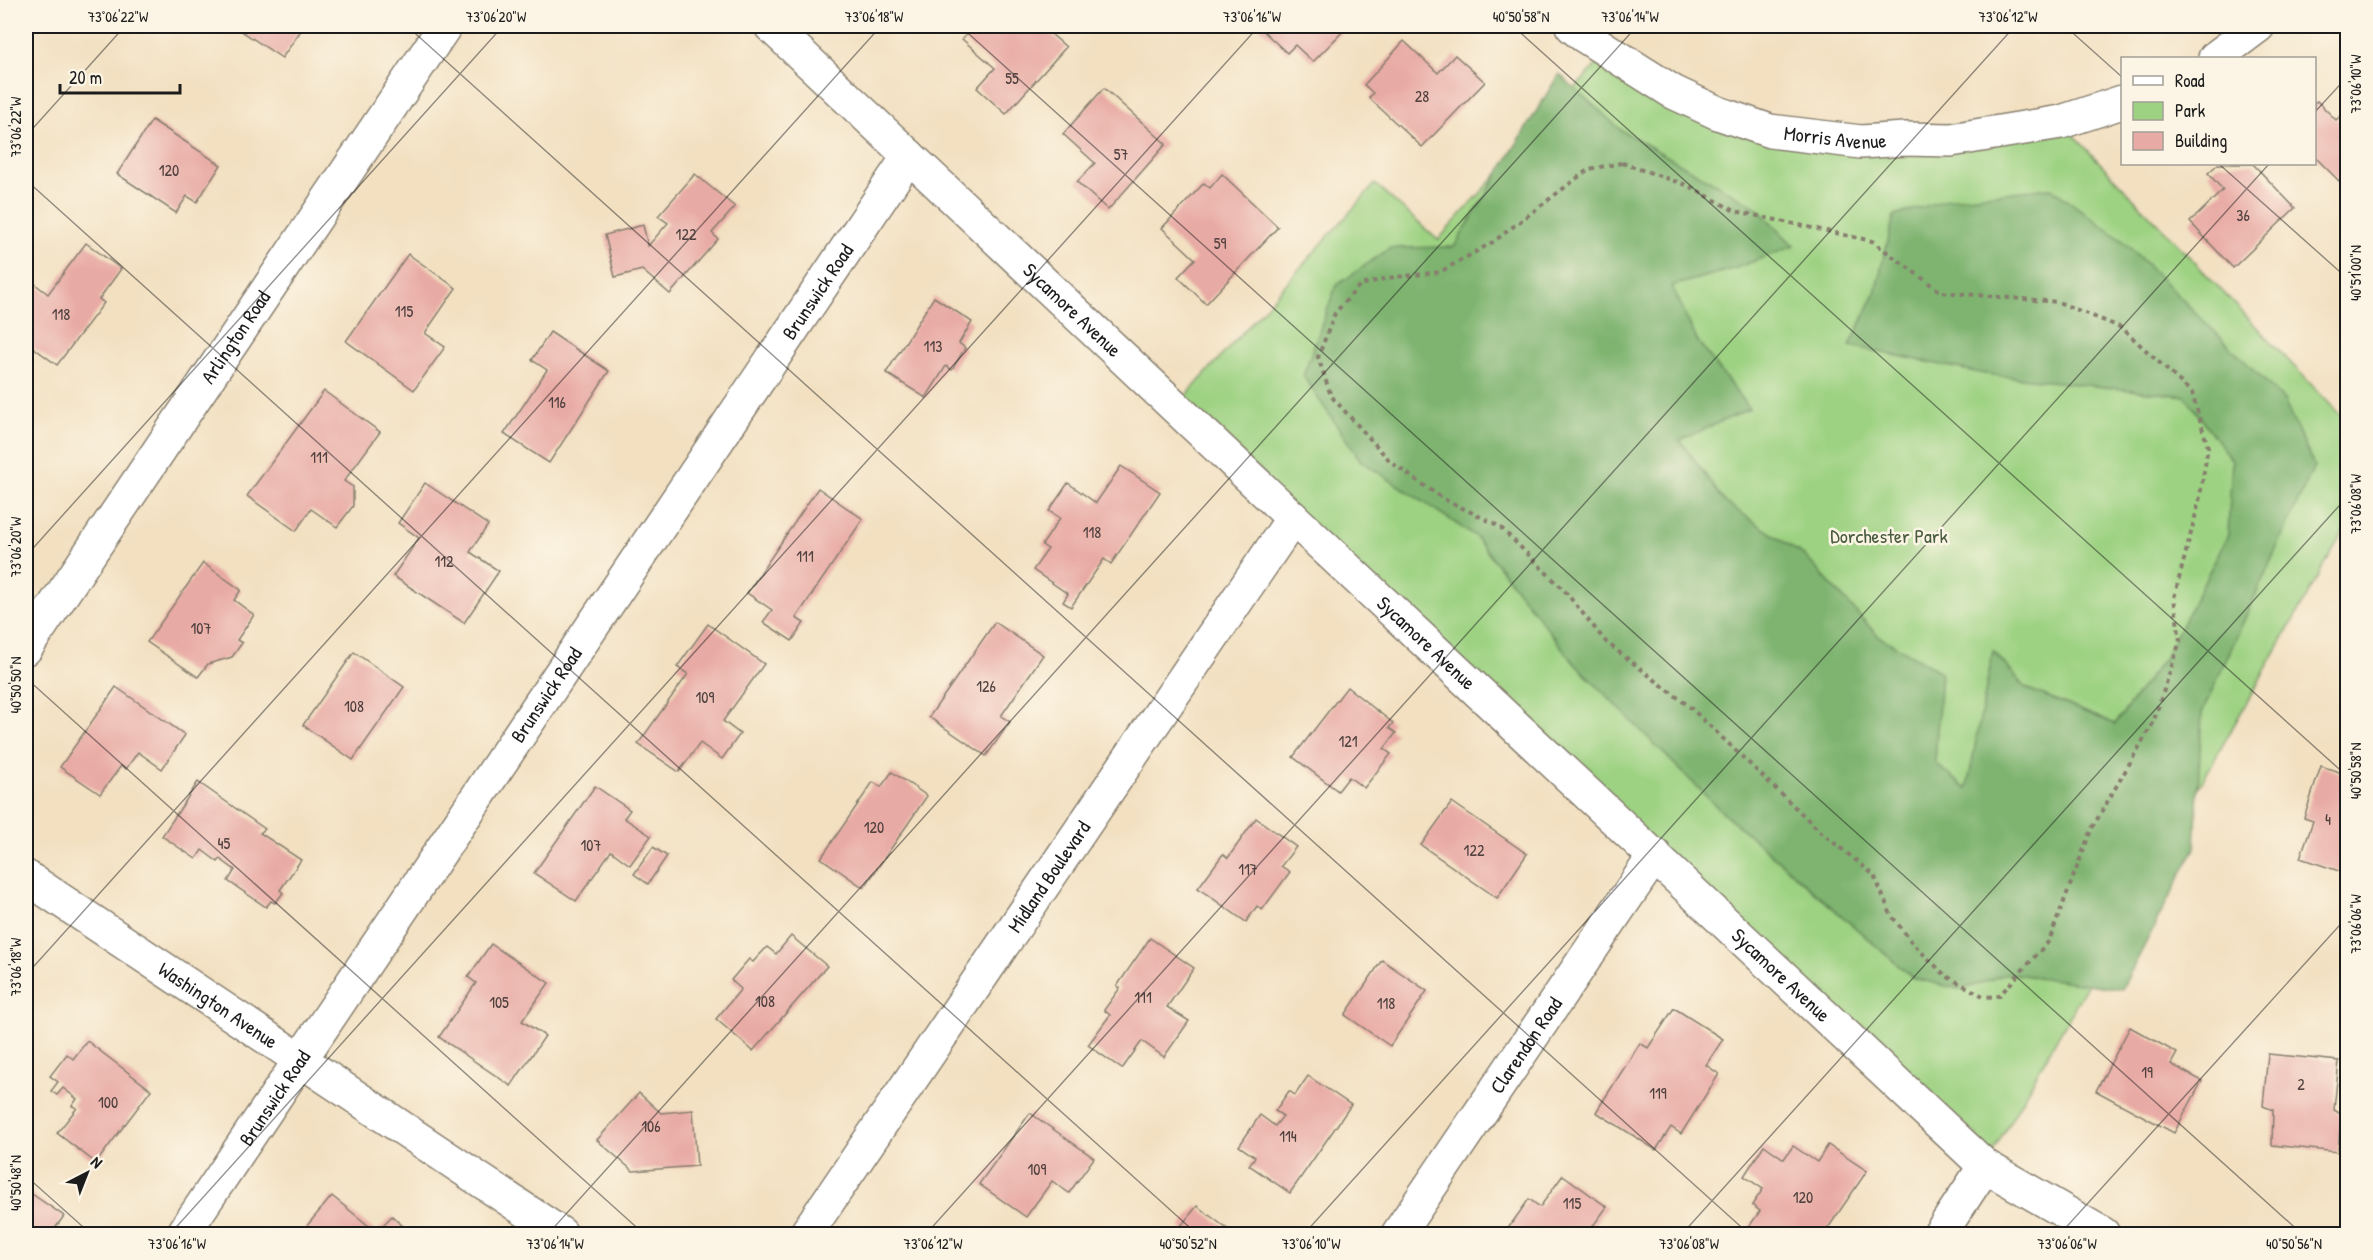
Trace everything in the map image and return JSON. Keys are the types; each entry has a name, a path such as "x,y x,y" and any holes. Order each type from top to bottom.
{"street":[{"name":"Arlington Road","path":"26,648 445,26"},
{"name":"Sycamore Avenue","path":"771,26 1985,1166 2103,1234"},
{"name":"Morris Avenue","path":"1572,26 1673,92 1718,113 1770,131 1861,142 1905,139 1951,140 2061,122 2121,102"},
{"path":"2216,57 2258,26"},
{"name":"Brunswick Road","path":"183,1234 302,1061 909,156"},
{"name":"Midland Boulevard","path":"806,1234 1293,518"},
{"name":"Clarendon Road","path":"1398,1234 1655,855"},
{"name":"Washington Avenue","path":"26,877 561,1234"},
{"path":"1940,1234 1985,1166"}],"path":[{"path":"1622,163 1689,186 1736,211 1872,241 1941,292 2058,302 2122,328 2192,393 2208,447 2199,502 2174,598 2180,641 2152,723 2091,830 2049,941 1999,996 1984,997 1946,976 1914,945 1891,915 1874,875 1822,833 1690,708 1606,642 1563,589 1499,526 1442,498 1392,463 1331,396 1318,357 1335,313 1360,285 1388,278 1440,272 1493,242 1589,169 1622,163"}],"green space":[{"name":"Dorchester Park","path":"1609,51 1770,131 2061,122 2347,422 2347,525 1985,1166 1176,407 1375,184 1438,240"},
{"path":"1559,74 1621,130 1756,207 1794,246 1736,268 1672,286 1697,340 1749,409 1680,440 1725,502 1805,556 1878,636 1941,672 1935,763 1967,789 1993,651 2026,688 2115,724 2165,657 2228,535 2232,461 2185,396 1985,374 1850,346 1875,293 1894,216 1948,199 2051,188 2122,240 2284,400 2314,466 2202,713 2195,848 2122,989 2008,973 1962,990 1913,978 1719,809 1574,663 1475,536 1361,461 1303,376 1336,286 1390,248 1454,247"}],"building":[{"path":"243,26 304,26 282,58 240,30"},
{"path":"974,26 1042,26 1066,47 1006,114 977,88 995,68 962,39"},
{"path":"1258,26 1348,26 1313,62 1295,45 1287,53"},
{"path":"1404,41 1438,73 1455,55 1485,82 1422,147 1369,98 1373,93 1364,85"},
{"path":"1104,88 1166,144 1108,210 1077,182 1095,163 1063,134"},
{"path":"2316,102 2336,120 2348,109 2348,190 2316,158"},
{"path":"152,120 221,165 197,202 187,196 176,213 117,174"},
{"path":"2217,165 2254,165 2295,208 2233,268 2190,222 2223,190 2208,173"},
{"path":"695,174 735,207 712,233 718,239 670,294 642,270 615,277 605,235 643,225 648,246 668,223 658,216"},
{"path":"1222,174 1278,227 1206,304 1178,277 1195,259 1162,228 1204,183 1210,188"},
{"path":"86,243 121,269 99,299 104,303 57,365 26,342 26,288 31,281 48,294"},
{"path":"408,254 456,288 425,333 445,347 414,390 346,341"},
{"path":"934,297 972,322 959,343 965,348 952,370 946,366 926,398 886,373"},
{"path":"550,332 609,371 549,463 504,434 547,370 532,360"},
{"path":"324,391 380,432 344,481 353,487 353,506 337,527 311,509 296,531 247,496"},
{"path":"1121,466 1160,492 1111,564 1104,559 1071,607 1063,602 1068,594 1033,570 1048,549 1042,545 1060,518 1049,511 1068,483 1096,503"},
{"path":"425,483 488,525 470,552 499,571 464,623 393,576 419,538 398,523"},
{"path":"818,488 863,519 796,618 804,623 792,641 763,622 772,610 747,593"},
{"path":"203,563 241,590 234,600 254,615 237,640 242,643 232,657 208,664 198,677 147,642"},
{"path":"995,622 1043,655 1001,716 1010,722 986,756 929,717"},
{"path":"708,624 764,664 723,721 740,734 722,759 700,743 679,772 638,744 688,674 677,667"},
{"path":"354,652 404,687 353,760 303,725"},
{"path":"116,687 185,735 162,769 138,752 126,769 121,766 100,794 60,767"},
{"path":"1347,687 1393,723 1389,728 1396,733 1384,749 1391,754 1364,788 1349,777 1338,791 1293,757"},
{"path":"2321,766 2348,775 2348,874 2300,858 2313,821 2304,818"},
{"path":"892,772 927,796 864,888 821,858 873,782 881,787"},
{"path":"198,782 265,829 260,833 301,860 280,890 283,893 275,903 271,901 266,907 228,881 235,870 220,859 218,862 202,850 196,859 162,836"},
{"path":"595,786 630,810 624,818 651,836 630,865 611,851 576,901 534,873"},
{"path":"1452,802 1527,854 1497,898 1421,845"},
{"path":"1256,818 1296,847 1281,866 1290,872 1262,910 1257,906 1246,922 1198,888 1223,854 1228,858"},
{"path":"653,847 667,856 648,884 634,874"},
{"path":"791,936 827,966 753,1051 716,1019 741,989 731,980 749,959 753,962 767,947 776,954"},
{"path":"1150,938 1194,968 1167,1007 1189,1021 1164,1057 1142,1041 1122,1069 1088,1045 1110,1015 1104,1010 1120,988 1117,986"},
{"path":"491,944 549,983 522,1021 545,1036 511,1086 439,1037 476,983 468,977"},
{"path":"1382,960 1427,991 1390,1046 1345,1015"},
{"path":"1674,1008 1723,1039 1706,1065 1719,1074 1681,1134 1671,1127 1656,1150 1596,1112 1640,1043 1648,1048"},
{"path":"2130,1027 2177,1053 2171,1064 2202,1081 2174,1133 2096,1091"},
{"path":"87,1041 151,1090 96,1163 57,1133 77,1108 72,1106 77,1099 63,1088 57,1095 51,1091 58,1082 50,1076 67,1054 73,1059"},
{"path":"2268,1054 2339,1061 2334,1110 2341,1114 2338,1152 2272,1145 2273,1110 2263,1106"},
{"path":"1308,1076 1351,1105 1290,1193 1249,1165 1255,1157 1239,1146 1260,1115 1275,1126 1283,1116 1275,1111 1289,1091 1295,1095"},
{"path":"639,1093 661,1113 693,1110 697,1166 633,1171 597,1140"},
{"path":"1030,1113 1094,1158 1069,1193 1052,1181 1026,1217 979,1184"},
{"path":"1764,1145 1784,1159 1793,1146 1817,1162 1828,1145 1867,1171 1824,1234 1744,1234 1760,1211 1752,1205 1763,1189 1744,1176"},
{"path":"1563,1175 1607,1207 1587,1234 1504,1234 1529,1199 1540,1207"},
{"path":"26,1190 64,1216 51,1234 26,1234"},
{"path":"332,1196 375,1231 372,1234 300,1234"},
{"path":"1197,1206 1234,1234 1187,1234 1180,1227"},
{"path":"392,1216 405,1228 399,1234 382,1234 377,1231"}]}
